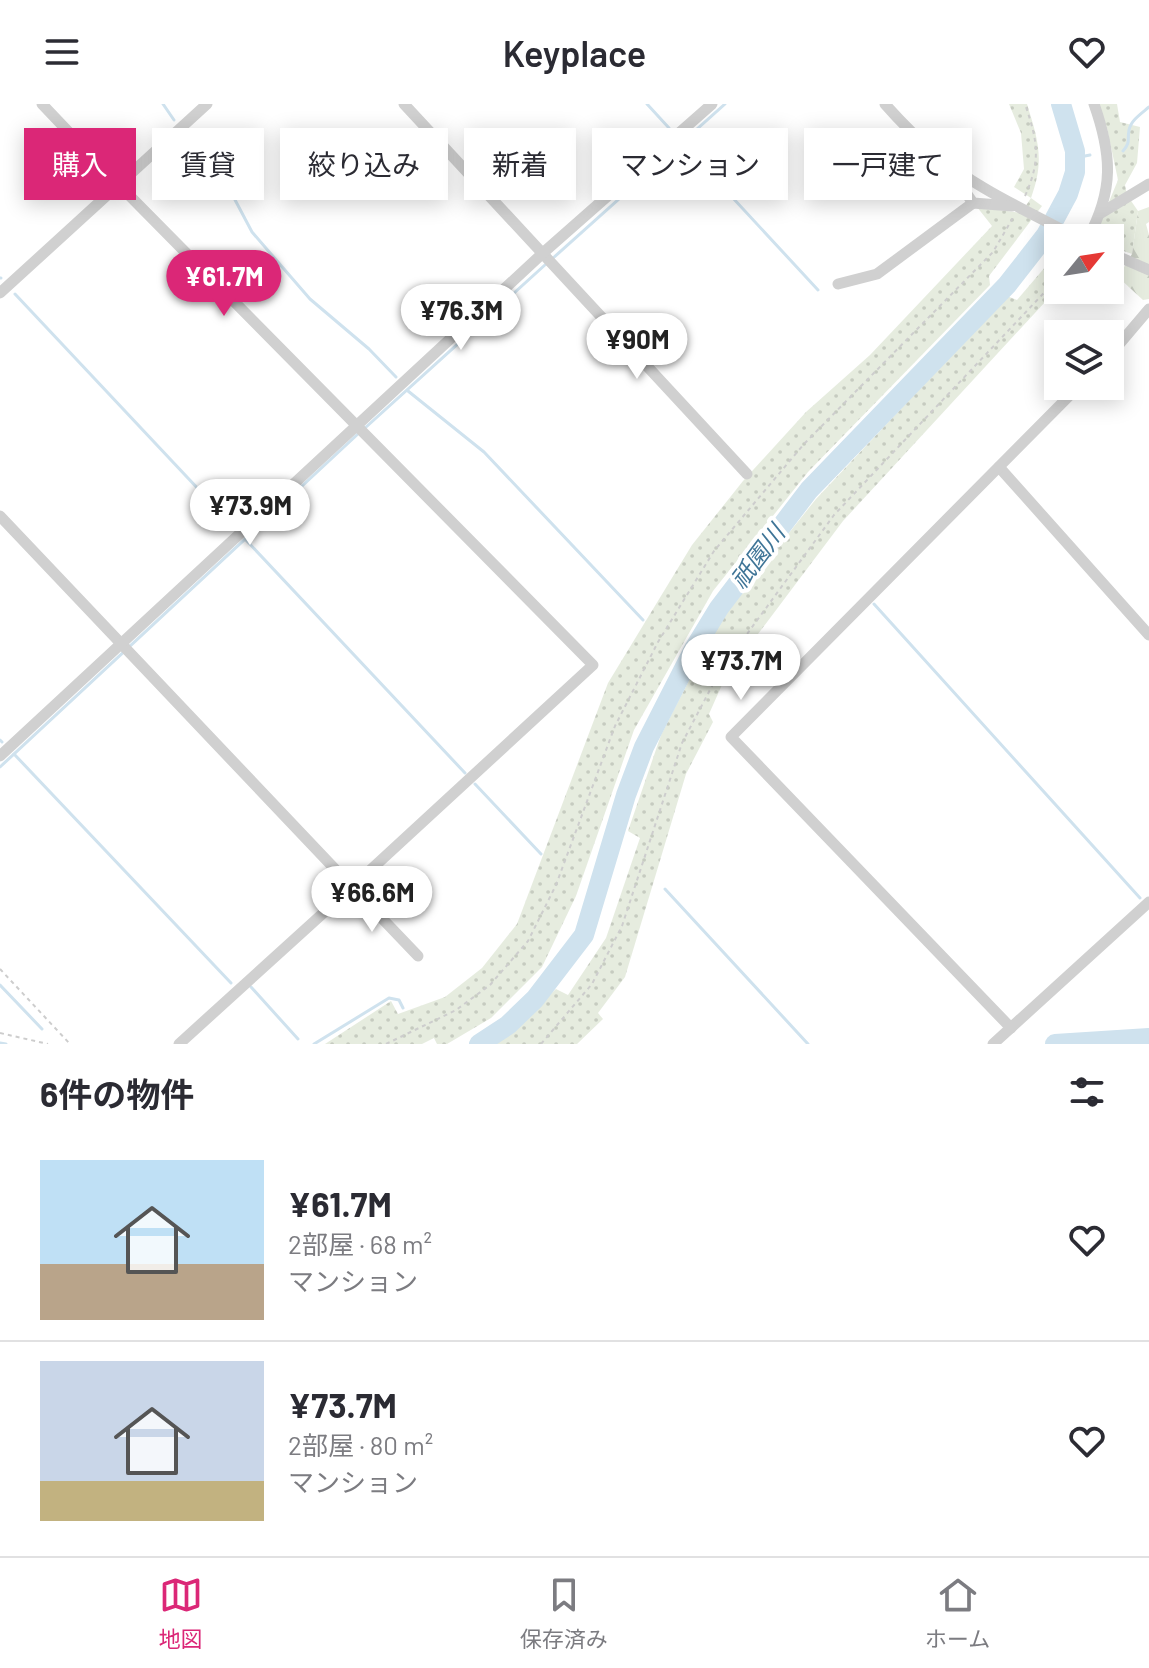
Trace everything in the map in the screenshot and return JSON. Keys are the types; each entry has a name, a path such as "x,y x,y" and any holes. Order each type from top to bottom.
{"street":[{"path":"42,104 65,128"},
{"path":"136,169 207,104"},
{"path":"404,104 747,474"},
{"path":"0,756 359,430 543,253 712,104"},
{"path":"885,104 906,128"},
{"path":"1094,104 1107,154 1109,184 1095,224"},
{"path":"972,181 1052,224"},
{"path":"1101,213 1149,184"},
{"path":"0,293 102,200"},
{"path":"134,200 593,665 179,1044"},
{"path":"838,284 877,274 973,203 1021,206"},
{"path":"1124,259 1149,270"},
{"path":"1124,338 1149,309"},
{"path":"1011,1028 731,737 1065,400"},
{"path":"999,467 1149,635"},
{"path":"0,516 418,956"},
{"path":"993,1044 1149,902"}],"path":[{"path":"386,1044 456,1010 490,985 528,941 556,885 615,726 658,642 714,551 804,444 993,252 1021,206 1035,173 1037,147 1025,104"},
{"path":"541,1044 592,984 622,926 682,743 720,671 834,515 1044,293"},
{"path":"0,969 70,1044"},
{"path":"0,1033 48,1044"}],"green space":[{"path":"1009,104 1027,104 1034,129 1039,161 1031,198 1014,187 1024,169 1021,133"},
{"path":"1098,104 1117,104 1120,122 1140,127 1137,163 1125,185 1127,195 1138,211 1132,254 1124,251 1124,224 1100,224 1118,180 1107,128"},
{"path":"1031,198 1042,206 989,276 990,285 808,472 713,591 634,730 576,896 542,967 491,1018 447,1044 437,1044 434,1038 422,1044 325,1044 391,1001 398,1014 445,997 482,968 517,924 608,683 692,545 743,481 806,412 870,355 992,226 977,207 1021,213"},
{"path":"1149,207 1149,222 1146,224 1149,235 1149,299 1143,300 1124,283 1124,267 1132,254 1138,211"},
{"path":"1044,268 1044,303 843,521 725,678 709,714 713,722 686,774 625,977 598,1013 603,1019 577,1044 495,1044 556,989 568,995 606,938 640,838 628,831 661,735 721,618 816,499 1007,296 1017,300"}],"waterway":[{"path":"163,104 174,120"},
{"path":"647,104 669,128"},
{"path":"552,259 725,104"},
{"name":"祇園川","path":"479,1044 508,1025 535,999 584,935 626,795 644,747 694,649 719,608 809,490 1007,285 1046,235 1068,194 1075,172 1075,151 1061,104"},
{"path":"1123,151 1132,123 1149,107"},
{"path":"1075,158 1090,155"},
{"path":"235,200 252,232 310,299 369,349 396,377"},
{"path":"735,200 818,290"},
{"path":"365,428 546,264"},
{"path":"15,294 233,526"},
{"path":"408,391 484,452 643,620"},
{"path":"0,767 359,433"},
{"path":"246,540 465,773"},
{"path":"874,604 1140,898"},
{"path":"14,754 231,983"},
{"path":"475,784 541,854"},
{"path":"665,889 808,1044"},
{"path":"0,985 42,1029"},
{"path":"251,987 298,1039"},
{"path":"314,1044 389,998 399,1000 403,1008"},
{"path":"1055,1044 1149,1038"},
{"path":"0,1043 6,1044"}]}
